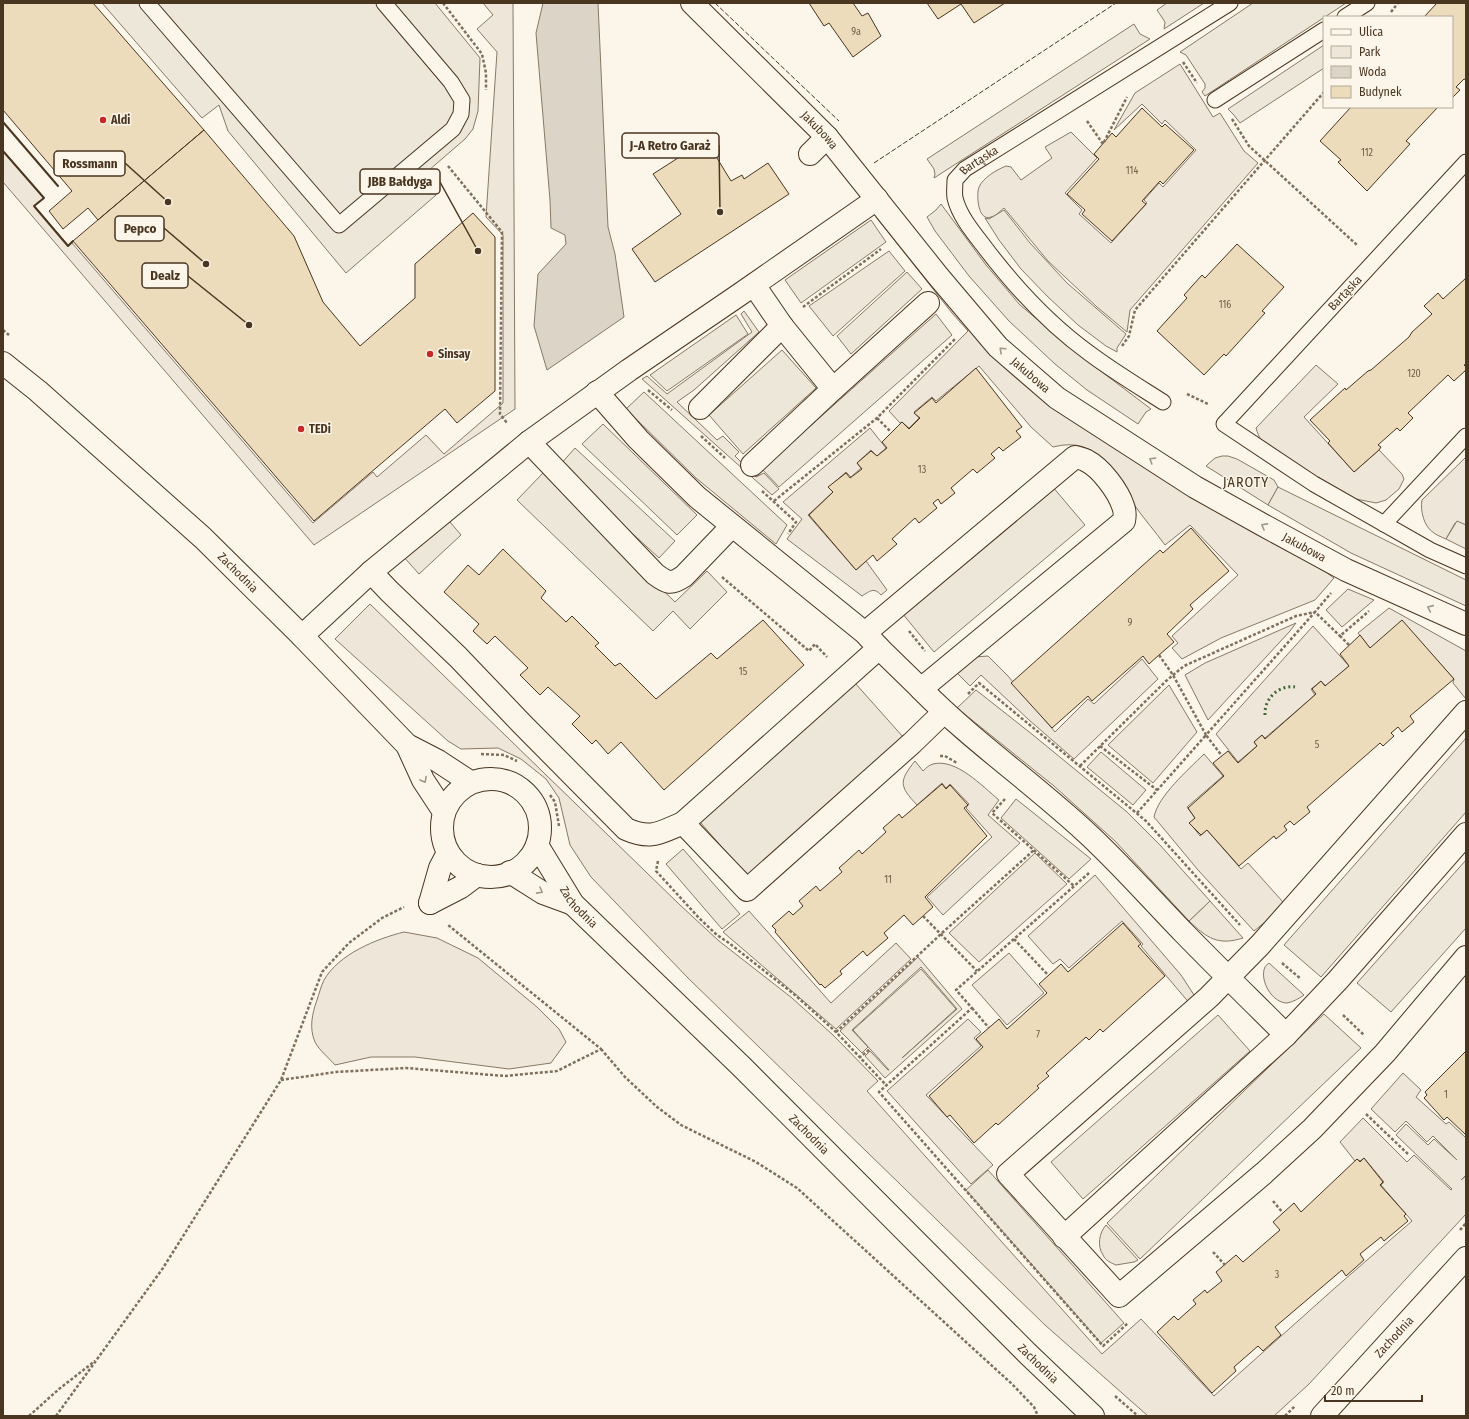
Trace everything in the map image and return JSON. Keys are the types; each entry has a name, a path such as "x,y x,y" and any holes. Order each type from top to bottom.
{"street":[{"name":"Jakubowa","path":"692,3 827,137 938,276 998,347 1057,398 1195,487 1263,525 1346,570 1466,624"},
{"path":"810,154 827,137"},
{"path":"302,636 371,572 526,444 597,392 877,199"},
{"path":"754,285 782,326 833,389"},
{"path":"752,465 928,303"},
{"path":"700,408 782,326"},
{"name":"Zachodnia","path":"3,363 50,401 203,538 302,636 407,745 438,761 470,782"},
{"path":"597,392 638,439 697,497 872,641 944,712 1089,835 1120,865 1228,978 1286,1035"},
{"path":"526,444 649,568 666,582 677,581 684,576 732,526"},
{"path":"371,572 458,657 626,829 637,833 652,835 683,823 847,678 892,610 1075,458 1092,464 1110,482 1123,506 1125,515 1124,521 943,669 921,689"},
{"path":"683,823 747,890 912,743 944,712"},
{"path":"1466,712 1260,945 1228,978 1209,997 1008,1174 1119,1296 1299,1142 1385,1053 1466,957"},
{"path":"407,745 423,780 444,812"},
{"path":"487,778 503,780 519,787 531,798 538,814 540,829 537,845 530,858 518,869 504,876 488,877 469,881 430,903 444,861 441,821 446,805 456,792 470,782 487,778"},
{"path":"1064,1237 1286,1035 1322,997 1466,834"},
{"name":"Zachodnia","path":"537,845 573,904 742,1067 1028,1354 1093,1416"},
{"path":"444,861 460,866 469,881"},
{"path":"510,872 543,893 573,904"},
{"name":"Zachodnia","path":"1322,1416 1466,1258"}],"lane":[{"path":"147,3 339,225 453,129 461,114 462,100 451,82 384,3"},
{"name":"Bartąska","path":"1163,402 1088,352 1059,328 1023,292 993,258 965,222 955,198 955,180 965,169 1230,3"},
{"path":"1347,16 1367,3"},
{"path":"1215,100 1323,31"},
{"name":"Bartąska","path":"1384,524 1314,484 1224,424 1466,162"},
{"path":"1466,436 1384,524 1430,550 1466,566"}],"path":[{"path":"1122,351 1122,347 1130,336 1135,310 1323,93"},
{"path":"1084,117 1103,144 1129,94"},
{"path":"1229,115 1249,146 1358,245"},
{"path":"445,163 502,232 500,414 526,444"},
{"path":"782,326 801,309 887,246"},
{"path":"774,501 878,418 958,336"},
{"path":"629,370 639,381 674,412"},
{"path":"1184,392 1214,407"},
{"path":"878,418 891,432"},
{"path":"697,433 730,463"},
{"path":"758,487 796,522 786,537"},
{"path":"701,559 809,651 815,644 847,678"},
{"path":"1137,813 1336,588"},
{"path":"1340,636 1374,608"},
{"path":"892,610 928,654 943,669"},
{"path":"1316,612 1349,645"},
{"path":"1080,766 1184,666 1296,616 1316,612"},
{"path":"1159,655 1173,675 1206,735 1222,756"},
{"path":"979,683 1146,821 1260,945 1385,1053"},
{"path":"912,743 925,762 932,757 946,756 962,766"},
{"path":"1100,746 1157,790"},
{"path":"999,793 1006,798 992,813 1074,886"},
{"path":"836,1032 1034,850"},
{"path":"989,1028 956,990 1094,868"},
{"path":"656,872 717,935 795,995 836,1032 886,1086"},
{"path":"430,903 433,912 601,1049 625,1076 657,1107 681,1125 756,1162 797,1188 1012,1384 1034,1407 1038,1416"},
{"path":"56,1416 163,1268 280,1080 322,972 349,943 382,918 408,905"},
{"path":"923,916 942,933 977,971"},
{"path":"1014,939 1048,975"},
{"path":"972,1008 879,1092 1103,1346 1135,1316 1119,1296"},
{"path":"280,1080 336,1072 406,1068 513,1076 557,1071 601,1049"},
{"path":"859,1058 870,1049"},
{"path":"1396,1144 1400,1140"},
{"path":"1273,1201 1283,1213"},
{"path":"1212,1251 1225,1264"},
{"path":"29,1416 98,1358"}],"green space":[{"path":"483,3 513,3 515,409 314,545 3,182 3,151 44,198 34,206 68,245 72,243 313,523 373,472 377,477 426,435 444,454 503,403 503,235 486,217 497,52 477,29 493,15"},
{"path":"1180,64 1213,117 1220,113 1244,151 1258,163 1130,310 1127,332 1097,307 1048,261 1004,208 996,215 987,217 983,216 979,207 978,191 979,187 987,177 1006,166 1011,167 1021,180 1052,158 1045,147 1071,132 1097,158 1065,193 1082,210 1079,214 1111,243 1147,203 1144,200 1159,183 1163,187 1196,150 1165,120 1162,124 1142,104 1114,130 1135,93"},
{"path":"877,216 950,304 1238,522 1334,578 1315,600 1221,638 1182,659 1172,648 1178,643 1172,636 1238,575 1190,525 1165,545 1137,509 1111,469 1102,459 1082,446 1069,445 1053,447 1031,427 979,366 936,401 932,397 914,412 919,418 909,428 902,422 900,423 889,411 968,331 876,217"},
{"path":"889,251 905,271 833,336 809,306"},
{"path":"744,311 759,332 694,390 677,402 717,440 723,436 739,452 735,456 756,477 764,473 779,489 772,495 642,379 647,376 667,394 752,332 741,314"},
{"path":"1316,365 1338,384 1304,417 1354,472 1379,450 1402,474 1404,479 1399,489 1386,500 1376,503 1356,499 1269,449 1260,437 1256,428"},
{"path":"870,428 886,448 877,456 871,450 857,463 861,468 851,477 846,472 829,487 833,492 808,515 856,570 866,561 887,590 881,595 874,590 862,596 787,539 802,519 783,502"},
{"path":"1222,456 1237,459 1274,480 1278,487 1268,505 1206,466 1215,458"},
{"path":"1466,457 1466,527 1455,523 1446,539 1436,534 1425,523 1422,514 1422,500"},
{"path":"1348,589 1374,600 1342,627 1326,610"},
{"path":"370,604 680,905 719,941 792,998 833,1035 878,1081 867,1091 1102,1354 1141,1319 1214,1396 1412,1221 1381,1185 1384,1182 1364,1158 1360,1161 1357,1159 1355,1161 1340,1142 1363,1118 1407,1162 1414,1155 1451,1190 1452,1189 1396,1135 1406,1124 1428,1145 1434,1139 1457,1160 1433,1136 1427,1142 1406,1121 1395,1132 1371,1109 1403,1073 1421,1090 1416,1097 1446,1124 1449,1122 1466,1138 1466,1175 1461,1180 1466,1176 1466,1214 1309,1384 1274,1416 1148,1416 1045,1325 688,978 591,877 570,845 559,798 546,779 521,759 498,748 461,749 448,741 335,639"},
{"path":"1389,608 1466,651 1466,699 1453,683 1454,679 1428,650 1370,648 1358,633"},
{"path":"1296,623 1208,720 1185,675 1205,663"},
{"path":"1313,626 1349,666 1326,686 1321,681 1311,689 1315,695 1265,738 1262,735 1254,742 1257,746 1238,762 1216,734"},
{"path":"988,656 1008,676 1055,732 1088,699 1094,704 1142,659 1158,679 1074,759 1029,720 981,675 970,686 956,672 975,657"},
{"path":"1169,685 1197,732 1153,783 1108,745"},
{"path":"1101,752 1146,790 1133,805 1087,767"},
{"path":"1204,754 1223,776 1187,807 1195,818 1190,823 1200,836 1207,830 1241,869 1248,863 1283,902 1265,922 1254,931 1198,870 1154,817 1167,792"},
{"path":"915,761 923,771 932,764 942,763 951,765 960,769 977,781 999,800 988,815 1020,843 943,915 927,897 992,837 966,808 969,804 950,784 946,788 942,783 917,805 907,793 903,783 906,774"},
{"path":"1035,853 1067,884 979,962 949,933"},
{"path":"1095,875 1181,975 1194,995 1191,1005 1141,946 1143,944 1122,921 1069,968 1060,959 1053,964 1028,936"},
{"path":"1210,901 1243,938 1227,941 1213,939 1189,921"},
{"path":"749,911 831,1003 896,943 911,959 836,1029 723,932"},
{"path":"404,932 437,938 478,958 537,1007 559,1029 566,1042 551,1063 509,1069 415,1057 371,1057 335,1065 317,1045 312,1032 314,1010 324,980 339,963 359,949 370,943"},
{"path":"1009,953 1044,993 1007,1025 972,985"},
{"path":"918,957 962,1009 885,1078 865,1056 870,1051 889,1070 853,1030 921,969 956,1009 902,1058 957,1009 921,967 852,1030 868,1047 862,1053 840,1031"},
{"path":"1269,963 1304,995 1292,1002 1287,1003 1276,999 1265,984 1264,972 1266,965"},
{"path":"968,1019 981,1032 974,1038 981,1046 926,1095 993,1165 971,1184 887,1091"},
{"path":"1106,1225 1138,1260 1116,1265 1105,1258 1099,1244 1102,1232"}],"shaded area":[{"path":"102,3 435,3 480,58 478,111 473,129 465,139 421,177 436,195 346,273 228,131 219,105 202,118"},
{"path":"1167,3 1204,3 1164,29 1165,22 1157,10"},
{"path":"1253,3 1346,3 1326,16 1323,16 1323,18 1205,96 1202,92 1205,88 1205,84 1186,55 1180,52"},
{"path":"1134,24 1140,34 1150,39 934,178 934,169 927,159"},
{"path":"1323,46 1323,69 1240,123 1228,109"},
{"path":"941,204 986,265 1020,305 1090,363 1151,409 1146,412 1138,424 1087,390 1055,364 1009,321 969,276 935,231 927,217"},
{"path":"1004,210 1030,243 1067,283 1126,334 1117,348 1117,352 1106,346 1078,325 1021,269 999,240 985,218 989,219"},
{"path":"871,220 886,242 801,303 785,280"},
{"path":"907,272 922,289 851,354 837,336"},
{"path":"936,314 952,335 779,487 762,469"},
{"path":"736,315 748,334 667,391 650,375"},
{"path":"782,350 816,388 743,454 709,415"},
{"path":"644,392 787,525 776,544 696,478 626,409"},
{"path":"603,424 697,515 677,535 582,444"},
{"path":"575,448 675,541 659,558 559,466"},
{"path":"543,473 675,602 707,571 727,592 690,629 673,611 653,631 517,500"},
{"path":"1052,486 1085,525 934,652 902,613"},
{"path":"1278,487 1466,580 1466,606 1351,553 1268,505"},
{"path":"445,516 461,535 419,574 402,555"},
{"path":"1457,521 1466,525 1466,549 1446,539"},
{"path":"855,683 904,738 749,878 700,822"},
{"path":"976,690 1127,812 1160,845 1210,901 1189,921 1115,841 1054,786 957,708"},
{"path":"1466,738 1466,812 1321,977 1284,945"},
{"path":"1016,799 1091,859 1069,879 1001,818"},
{"path":"683,849 740,914 722,929 666,864"},
{"path":"1466,860 1466,928 1391,1012 1357,983"},
{"path":"1324,1014 1361,1048 1140,1259 1107,1223"},
{"path":"1218,1015 1250,1051 1083,1199 1051,1162"},
{"path":"988,1170 1124,1323 1101,1343 966,1190"}],"water":[{"path":"543,3 598,3 608,227 615,254 624,317 547,370 534,326 538,274 566,244 565,235 551,228 536,33"}],"building":[{"name":"Aldi","path":"3,3 93,3 204,130 98,220 88,208 63,229 49,211 72,191 3,110"},
{"path":"809,3 853,3 862,16 868,13 881,36 853,57 829,23 824,26"},
{"path":"927,3 1005,3 974,23 961,4 938,19"},
{"path":"1437,3 1466,3 1466,80 1464,79 1456,87 1460,90 1453,97 1453,16 1425,16"},
{"path":"1142,108 1162,127 1165,124 1194,150 1163,184 1160,181 1142,201 1146,204 1112,241 1082,214 1085,210 1067,194 1099,159 1094,154 1112,133 1116,137"},
{"path":"1350,108 1437,108 1406,141 1410,144 1367,191 1338,162 1341,160 1320,141"},
{"path":"204,130 294,236 323,302 360,346 415,298 415,264 473,213 495,237 495,391 457,423 445,409 314,521 73,241"},
{"path":"706,140 731,181 742,175 744,179 768,163 789,194 655,282 632,249 681,214 653,174"},
{"path":"1237,244 1284,287 1262,311 1265,313 1226,356 1224,354 1204,375 1157,331 1187,298 1184,295 1202,275 1205,278"},
{"path":"1466,278 1466,364 1464,365 1466,370 1454,381 1448,375 1408,413 1413,418 1400,431 1397,428 1378,445 1381,447 1379,450 1354,472 1328,443 1330,441 1310,420 1345,388 1346,390 1409,337 1412,332 1432,314 1424,306 1438,293 1443,299"},
{"path":"976,368 1022,427 1016,431 1021,437 1003,451 999,447 991,454 995,458 977,473 973,469 951,488 955,493 941,504 938,499 933,503 937,508 919,523 915,518 892,539 897,544 877,561 873,555 856,570 809,515 833,492 828,487 846,473 850,478 862,469 857,463 871,451 877,456 887,448 882,442 902,422 909,429 920,418 914,413 932,398 936,403"},
{"path":"1191,528 1229,571 1190,605 1193,609 1167,634 1174,642 1149,664 1143,656 1092,701 1088,696 1052,728 1011,683 1160,550 1163,553"},
{"path":"503,549 546,591 541,598 566,622 572,616 599,643 595,646 615,666 620,663 656,699 711,653 717,659 763,620 804,665 664,790 621,742 608,754 596,740 592,744 572,724 580,716 548,687 540,695 520,675 528,668 495,636 487,644 473,631 479,624 444,592 468,565 479,575"},
{"path":"1402,620 1454,679 1410,716 1414,722 1402,732 1398,727 1391,733 1394,736 1383,746 1380,743 1307,807 1310,812 1294,825 1290,821 1284,826 1287,830 1276,839 1274,836 1239,866 1207,830 1201,835 1189,823 1195,818 1188,808 1224,776 1213,763 1228,751 1238,763 1257,746 1254,742 1262,735 1265,739 1316,694 1312,689 1321,681 1325,686 1349,666 1340,654 1360,635 1370,648"},
{"path":"942,784 946,789 950,785 968,805 964,808 987,836 925,897 933,907 913,925 904,915 884,933 888,938 867,956 863,951 840,971 842,974 825,988 821,984 820,985 775,932 776,930 772,926 789,911 793,915 803,906 799,901 816,886 820,891 842,872 839,868 859,850 862,854 886,832 883,828 899,814 902,818"},
{"path":"1123,923 1141,944 1138,946 1165,976 1103,1032 1100,1029 1089,1040 1086,1037 1046,1073 1049,1076 1037,1086 1039,1088 998,1125 996,1123 974,1143 950,1115 947,1117 929,1096 983,1047 976,1039 999,1019 1007,1029 1047,993 1039,984 1061,964 1068,972"},
{"path":"1466,1051 1466,1135 1447,1117 1444,1120 1424,1098 1427,1095 1425,1092"},
{"path":"1364,1158 1383,1182 1380,1185 1406,1214 1404,1216 1408,1221 1384,1241 1381,1237 1360,1254 1364,1260 1346,1276 1342,1270 1275,1327 1281,1335 1263,1351 1258,1346 1234,1367 1236,1371 1212,1393 1157,1332 1174,1316 1178,1320 1196,1304 1193,1300 1205,1290 1207,1293 1222,1281 1216,1272 1236,1255 1243,1262 1280,1230 1273,1222 1294,1203 1301,1212 1357,1159 1360,1162"}],"hedge":[{"path":"1265,715 1267,703 1278,690 1295,687"}],"fence":[{"path":"715,3 839,121"},
{"path":"874,163 1116,3"}],"wall":[{"path":"3,122 58,186"},
{"path":"3,151 44,198 34,206 68,246 73,241"}],"place":[{"name":"Aldi","path":"103,120"},
{"name":"Rossmann","path":"168,202"},
{"name":"J-A Retro Garaż","path":"720,212"},
{"name":"JBB Bałdyga","path":"478,251"},
{"name":"Pepco","path":"206,264"},
{"name":"Dealz","path":"249,325"},
{"name":"Sinsay","path":"430,354"},
{"name":"TEDi","path":"301,429"}],"district":[{"name":"JAROTY","path":"1246,482"}]}
